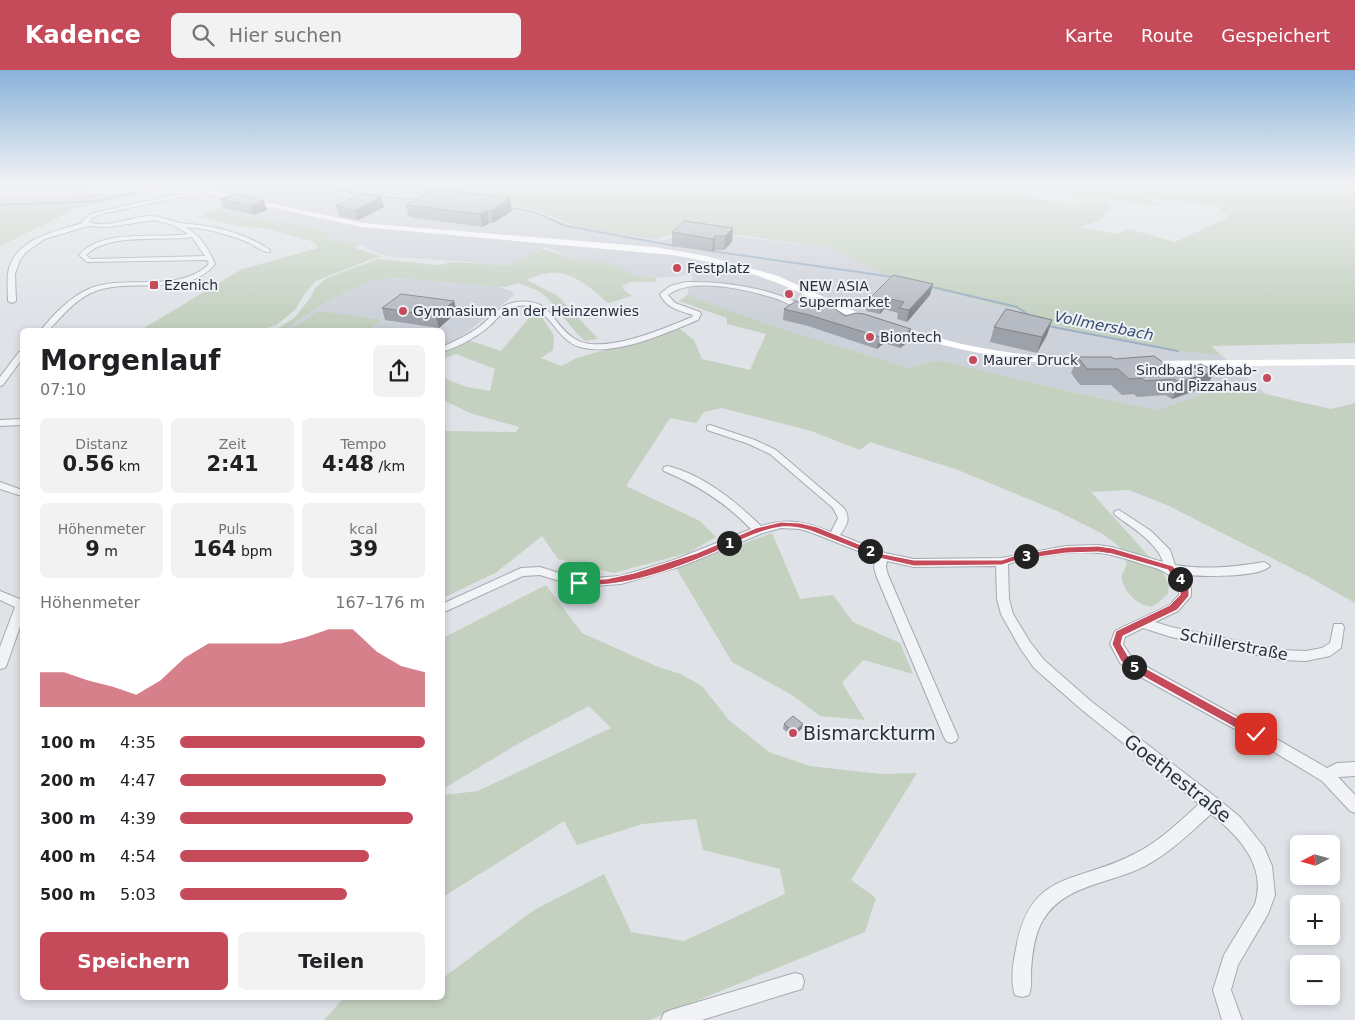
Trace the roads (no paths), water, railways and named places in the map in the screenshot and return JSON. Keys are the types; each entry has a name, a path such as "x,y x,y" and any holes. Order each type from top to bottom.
{"main road":[{"path":"378,226 640,248 686,254 732,264 765,275 832,305 906,333 956,345 1042,359 1112,364"},
{"path":"1132,364 1355,362"}],"street":[{"path":"12,301 12,270 19,255 34,241 81,226"},
{"path":"47,328 73,301 86,292 117,284 166,282 190,278 208,270 212,264 203,245 194,235 182,226"},
{"path":"197,226 251,241 268,251"},
{"path":"194,235 185,237 141,237 108,242 93,246 84,251 82,255 89,261 199,260 210,258"},
{"path":"445,349 465,340 507,307 522,304 535,304 543,307 566,338 582,345 619,344 695,318 697,314 669,303 665,299 664,294 669,290 683,285 699,284 744,289 780,298 800,307 812,309 832,305"},
{"path":"0,382 20,357"},
{"path":"0,423 20,422"},
{"path":"710,428 752,442 774,452 837,506 842,511 844,519 843,524 834,536"},
{"path":"668,469 696,480 725,498 759,530"},
{"path":"0,485 20,492"},
{"path":"1119,513 1147,534 1166,553 1170,568 1185,588 1185,596 1174,608 1119,634 1117,638 1119,651 1133,666 1256,734 1327,776 1355,806"},
{"path":"445,609 521,572 540,571 579,583 621,580 700,555 759,530 791,524 834,536 882,556 914,563 1002,562 1066,550 1098,549 1198,574 1236,571 1264,566"},
{"path":"882,556 880,567 882,575 951,737"},
{"name":"Goethestraße","path":"1002,562 1003,599 1007,614 1025,645 1039,664 1087,706 1234,822 1250,841 1264,866 1267,880 1266,895 1262,908 1230,961 1222,990 1232,1020"},
{"path":"0,595 20,605"},
{"path":"0,664 20,611"},
{"name":"Schillerstraße","path":"1142,623 1171,632 1290,655 1306,656 1325,652 1336,645 1338,627"},
{"path":"1327,776 1337,770 1355,769"},
{"path":"1022,988 1023,956 1030,929 1037,913 1055,892 1067,886 1123,868 1154,852 1212,803"},
{"path":"671,1020 795,982"}],"waterway":[{"name":"Vollmersbach","path":"568,226 676,246"},
{"name":"Vollmersbach","path":"711,251 893,277"},
{"name":"Vollmersbach","path":"928,286 1017,307 1030,316"},
{"name":"Vollmersbach","path":"1048,326 1178,351"}],"place":[{"name":"Festplatz","path":"677,268"},
{"name":"Ezenich","path":"154,285"},
{"name":"NEW ASIA Supermarket","path":"789,294"},
{"name":"Gymnasium an der Heinzenwies","path":"403,311"},
{"name":"Biontech","path":"870,337"},
{"name":"Maurer Druck","path":"973,360"},
{"name":"Sindbad's Kebab- und Pizzahaus","path":"1267,378"},
{"name":"Bismarckturm","path":"793,733"}]}
